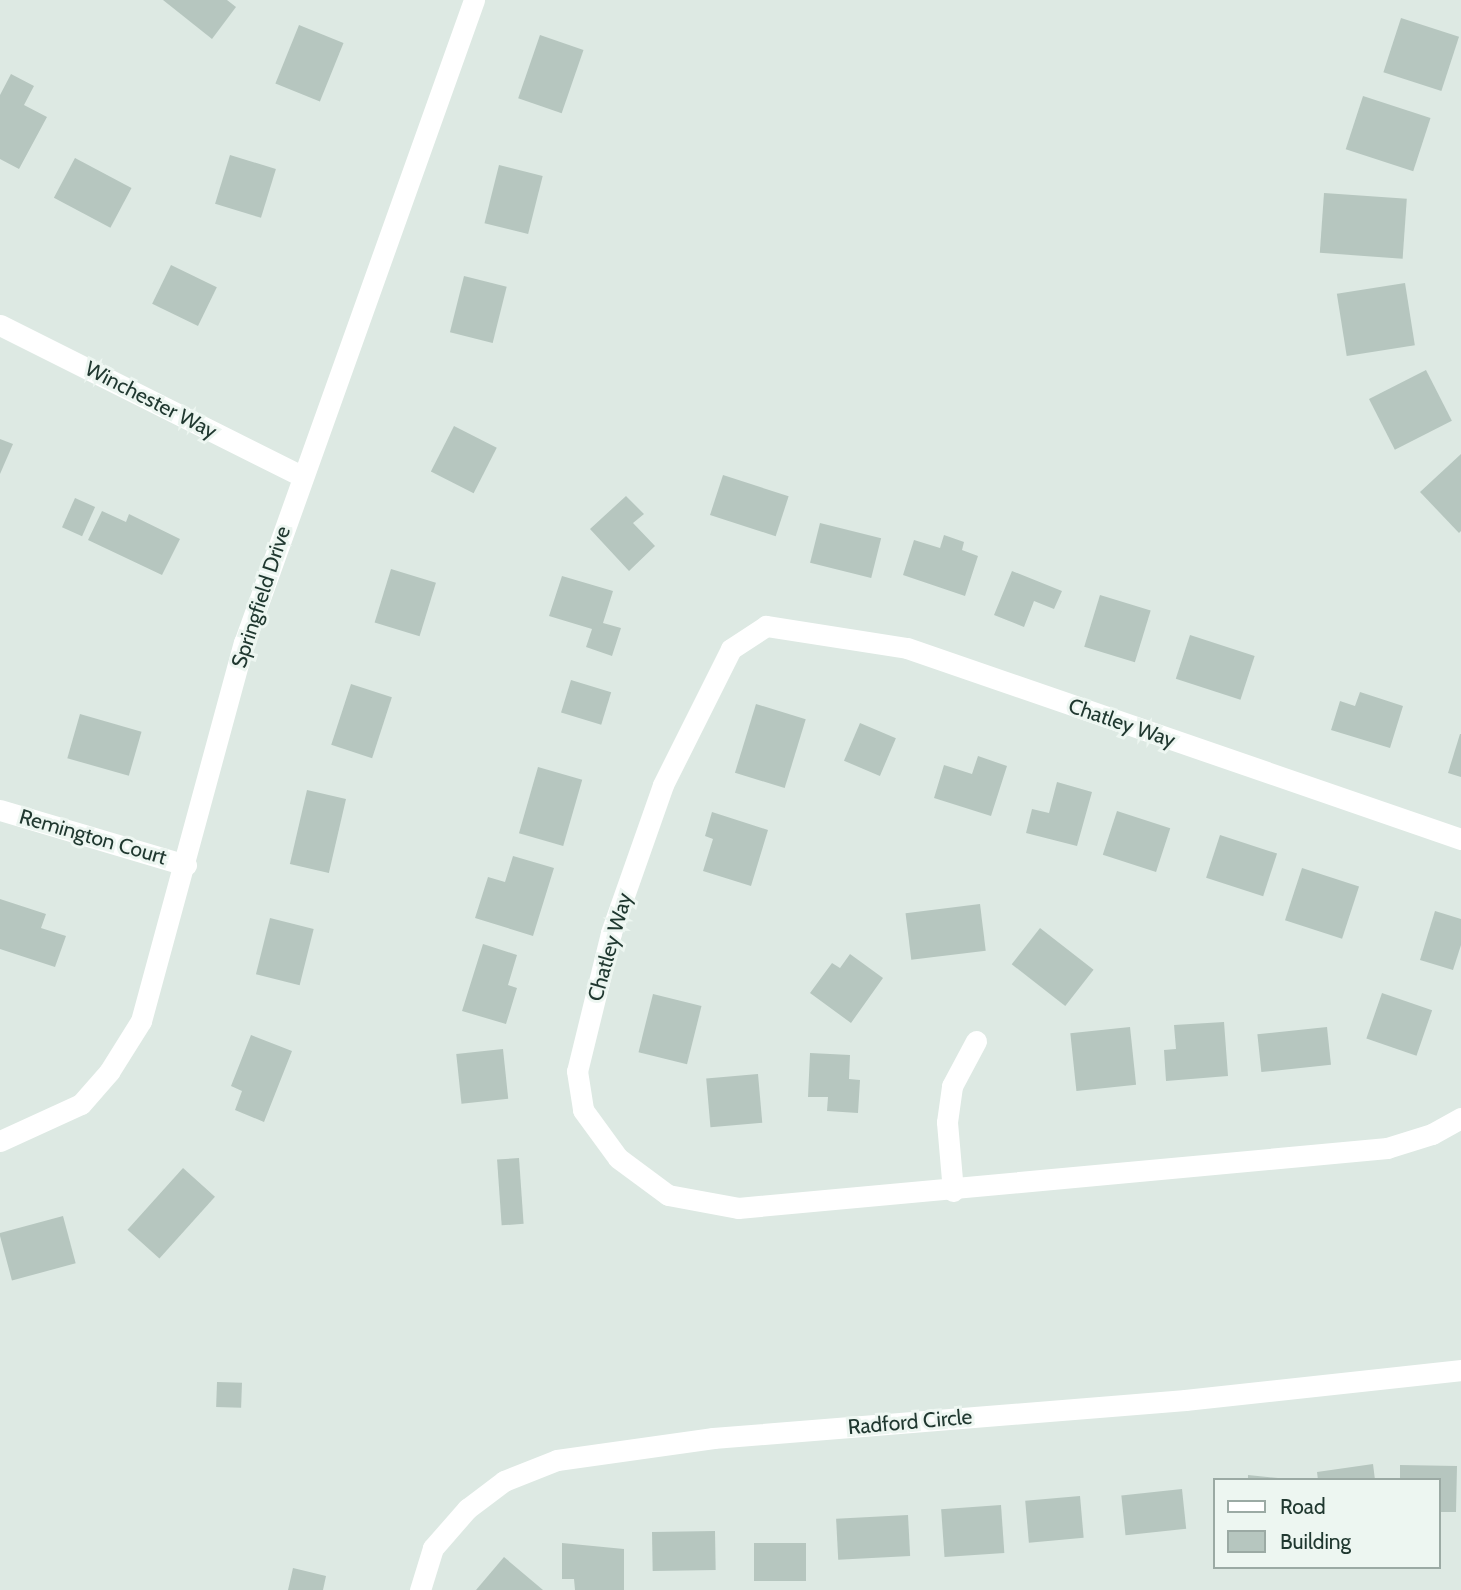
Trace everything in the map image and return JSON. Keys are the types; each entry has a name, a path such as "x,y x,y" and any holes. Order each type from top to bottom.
{"street":[{"name":"Springfield Drive","path":"0,1141 81,1104 109,1072 141,1021 186,864 244,643 301,476 474,0"},
{"name":"Winchester Way","path":"0,325 301,476"},
{"name":"Chatley Way","path":"1461,839 907,648 766,626 731,649 663,785 611,933 577,1071 583,1110 618,1158 668,1195 738,1208 953,1191 1387,1148 1432,1134 1461,1118"},
{"name":"Remington Court","path":"0,810 186,864"},
{"path":"953,1191 947,1122 952,1086 976,1041"},
{"name":"Radford Circle","path":"420,1590 433,1548 467,1509 504,1481 557,1460 713,1438 1185,1400 1461,1370"}],"building":[{"path":"163,0 227,0 236,7 212,39"},
{"path":"1401,18 1459,37 1441,91 1383,72"},
{"path":"299,25 344,43 320,101 275,83"},
{"path":"540,35 583,50 562,113 518,98"},
{"path":"11,74 34,86 24,105 47,117 19,169 0,159 0,95"},
{"path":"1363,96 1431,118 1413,171 1346,149"},
{"path":"230,155 276,169 261,218 215,204"},
{"path":"75,158 132,188 110,228 54,198"},
{"path":"499,165 543,176 528,234 484,223"},
{"path":"1324,193 1407,199 1403,259 1320,253"},
{"path":"171,265 217,287 198,326 152,304"},
{"path":"464,276 507,287 493,343 450,332"},
{"path":"1405,283 1415,345 1347,356 1337,294"},
{"path":"1426,370 1452,421 1395,450 1369,399"},
{"path":"454,426 497,448 474,493 431,471"},
{"path":"0,439 13,444 0,474"},
{"path":"1461,454 1461,531 1459,533 1420,492"},
{"path":"723,475 789,496 776,536 710,515"},
{"path":"626,496 644,514 633,523 655,546 629,571 590,529"},
{"path":"75,498 95,507 82,536 62,527"},
{"path":"102,511 126,522 129,514 180,539 162,575 88,540"},
{"path":"820,523 881,538 871,578 810,563"},
{"path":"944,535 964,542 962,550 978,556 965,596 903,575 914,540 940,548"},
{"path":"391,569 436,583 420,636 375,623"},
{"path":"1012,571 1062,591 1054,609 1034,601 1024,627 994,615"},
{"path":"562,576 613,591 603,623 621,628 612,656 586,647 592,629 549,616"},
{"path":"1100,595 1151,610 1135,662 1084,647"},
{"path":"1190,635 1255,656 1240,700 1176,679"},
{"path":"571,680 611,692 601,725 561,713"},
{"path":"351,684 392,697 372,758 331,745"},
{"path":"1360,692 1403,706 1390,748 1331,730 1340,701 1355,706"},
{"path":"756,704 806,719 785,788 735,773"},
{"path":"80,714 142,732 129,776 67,758"},
{"path":"860,723 896,738 880,776 844,761"},
{"path":"1461,734 1461,777 1448,773"},
{"path":"978,756 1007,766 991,816 934,798 944,765 972,774"},
{"path":"538,767 582,780 563,846 519,833"},
{"path":"1057,782 1092,792 1077,846 1026,833 1032,809 1049,813"},
{"path":"307,790 346,799 329,873 290,864"},
{"path":"1117,811 1170,828 1156,872 1103,855"},
{"path":"712,812 768,830 751,886 703,871 713,839 705,836"},
{"path":"1220,835 1277,854 1263,896 1206,878"},
{"path":"513,856 554,868 533,936 475,918 488,877 505,882"},
{"path":"1302,868 1359,887 1342,939 1285,920"},
{"path":"0,899 46,914 41,928 66,936 55,967 0,949"},
{"path":"980,904 986,951 911,960 906,913"},
{"path":"1435,911 1461,919 1461,945 1453,970 1420,960"},
{"path":"270,918 314,929 300,985 256,974"},
{"path":"1040,928 1094,970 1065,1006 1012,964"},
{"path":"483,944 517,955 508,985 517,988 506,1024 462,1011"},
{"path":"850,954 883,978 851,1023 810,993 832,963 840,968"},
{"path":"1382,993 1432,1010 1416,1056 1366,1038"},
{"path":"653,994 702,1006 687,1064 638,1052"},
{"path":"1224,1022 1228,1076 1166,1081 1164,1050 1176,1049 1174,1025"},
{"path":"1130,1027 1136,1085 1076,1091 1070,1033"},
{"path":"1327,1027 1331,1065 1261,1072 1257,1034"},
{"path":"251,1035 292,1051 264,1122 235,1110 242,1091 231,1086"},
{"path":"503,1049 508,1099 461,1104 456,1054"},
{"path":"810,1053 850,1055 849,1079 860,1080 858,1113 827,1111 828,1097 808,1097"},
{"path":"758,1074 762,1123 710,1127 706,1079"},
{"path":"519,1158 524,1224 502,1225 497,1160"},
{"path":"183,1168 215,1197 159,1258 127,1230"},
{"path":"63,1216 76,1263 12,1280 0,1233"},
{"path":"217,1382 242,1383 241,1408 216,1407"},
{"path":"1373,1464 1375,1478 1318,1478 1317,1472"},
{"path":"1400,1465 1457,1466 1456,1512 1440,1512 1440,1478 1400,1478"},
{"path":"1248,1475 1278,1478 1248,1478"},
{"path":"1182,1489 1186,1529 1126,1535 1121,1495"},
{"path":"1080,1496 1084,1538 1029,1543 1025,1501"},
{"path":"1001,1505 1004,1553 944,1557 941,1509"},
{"path":"908,1515 910,1556 838,1560 836,1519"},
{"path":"715,1531 716,1570 653,1571 652,1532"},
{"path":"562,1543 624,1549 624,1590 575,1590 574,1579 562,1579"},
{"path":"754,1543 806,1543 806,1581 754,1581"},
{"path":"504,1557 543,1590 476,1590"},
{"path":"293,1568 326,1576 323,1590 288,1590"}]}
